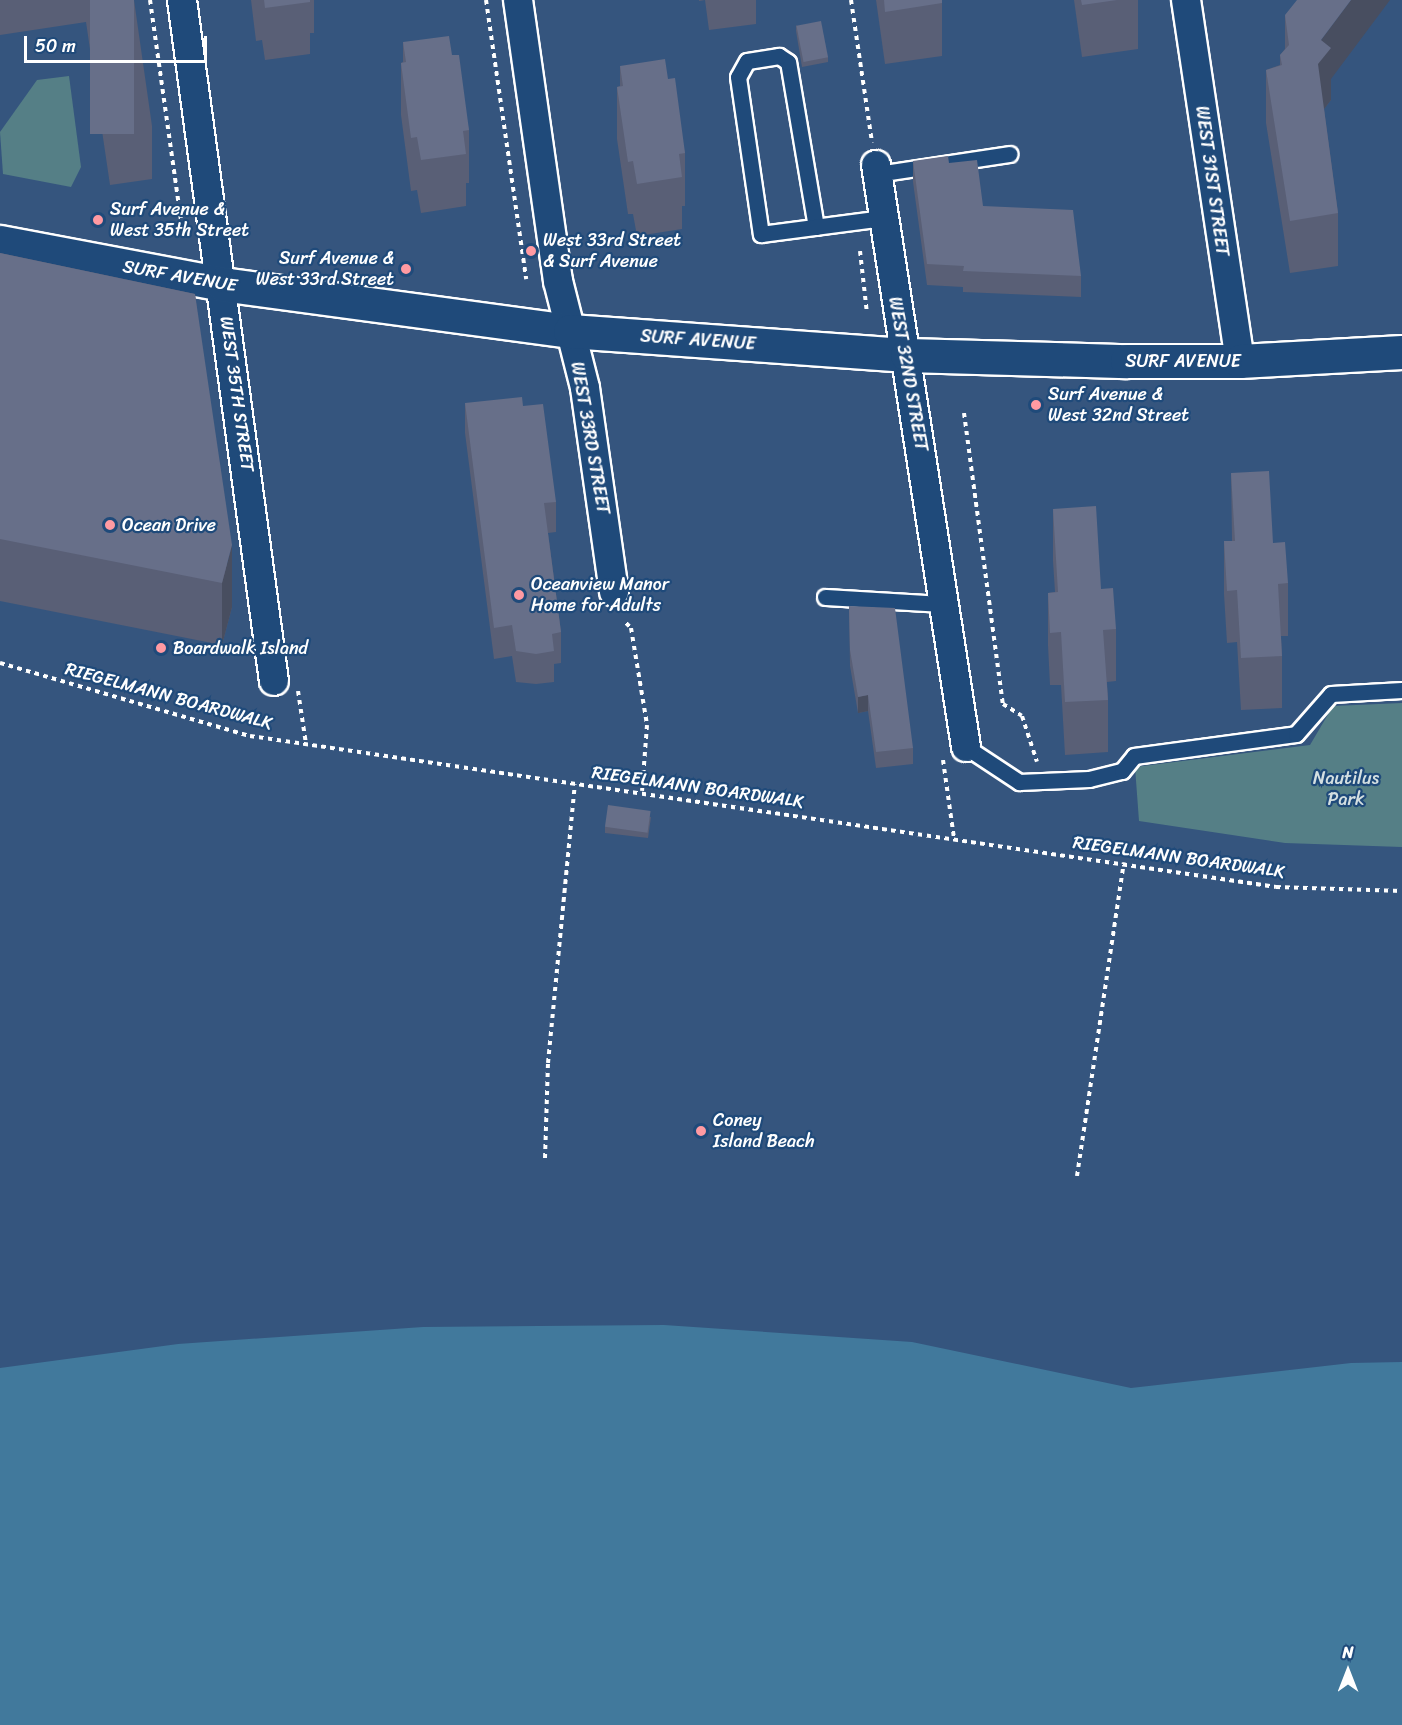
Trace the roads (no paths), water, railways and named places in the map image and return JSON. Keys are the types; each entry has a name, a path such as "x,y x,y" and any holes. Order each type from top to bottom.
{"main road":[{"name":"SURF AVENUE","path":"0,242 222,284 570,331 907,356 1240,361 1402,352"}],"street":[{"name":"WEST 35TH STREET","path":"182,0 274,681"},
{"name":"WEST 33RD STREET","path":"518,0 558,281 585,388 615,592"},
{"name":"WEST 31ST STREET","path":"1186,0 1240,361"},
{"name":"WEST 32ND STREET","path":"876,170 907,356 966,747"}],"lane":[{"path":"816,226 788,62 779,56 747,61 738,77 760,234 883,218"},
{"path":"876,170 1009,154"},
{"path":"825,597 943,604"},
{"path":"966,747 1018,782 1089,779 1122,771 1134,756 1296,734 1331,694 1402,690"}],"water":[{"path":"664,1325 912,1342 1131,1388 1351,1363 1402,1362 1402,1725 0,1725 0,1368 178,1344 423,1327"}],"place":[{"name":"Surf Avenue & West 35th Street","path":"98,220"},
{"name":"West 33rd Street & Surf Avenue","path":"531,251"},
{"name":"Surf Avenue & West 33rd Street","path":"406,269"},
{"name":"Surf Avenue & West 32nd Street","path":"1036,405"},
{"name":"Ocean Drive","path":"110,525"},
{"name":"Oceanview Manor Home for Adults","path":"519,595"},
{"name":"Boardwalk Island","path":"161,648"},
{"name":"Coney Island Beach","path":"701,1131"}],"park label":[{"name":"Nautilus Park","path":"1346,789"}]}
